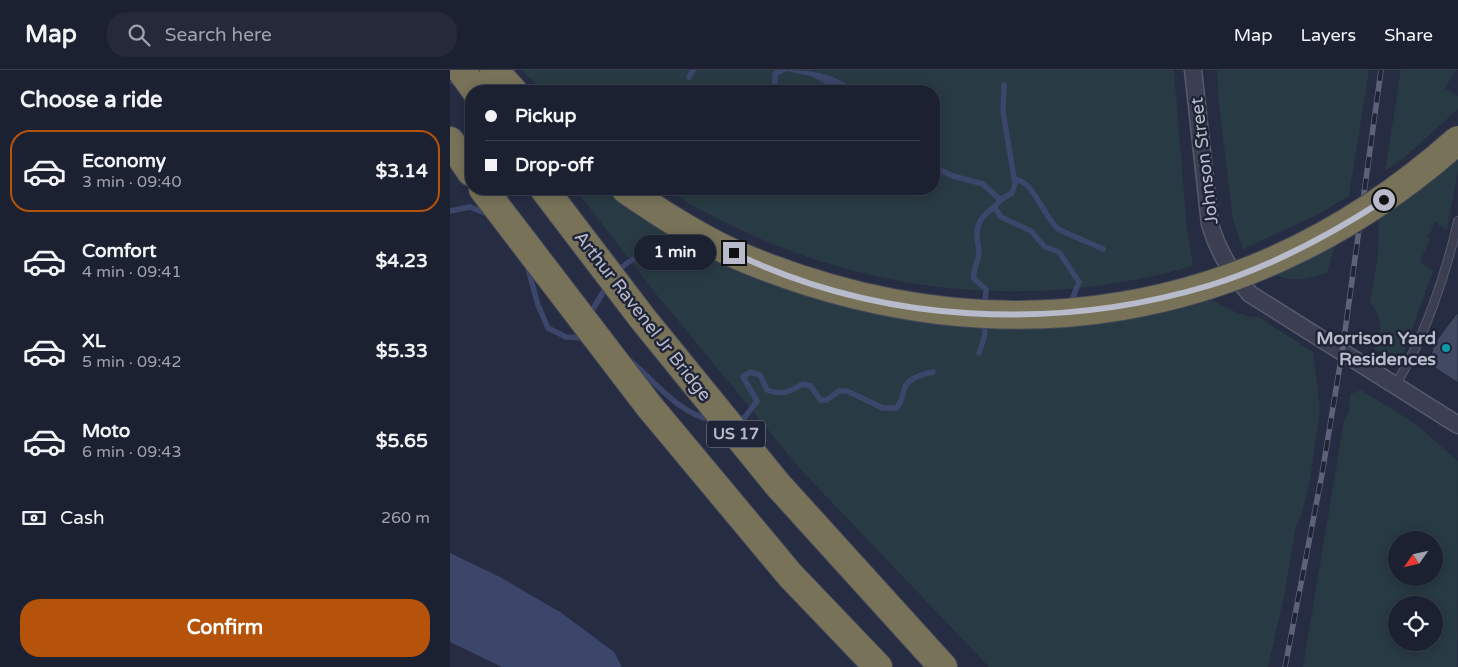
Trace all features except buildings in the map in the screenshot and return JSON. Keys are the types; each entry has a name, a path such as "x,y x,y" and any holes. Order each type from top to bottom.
{"highway":[{"path":"461,70 472,85"},
{"path":"494,70 508,85"},
{"path":"634,195 702,238 749,261 863,298 917,308 971,314 1050,314 1116,307 1164,297 1211,284 1251,270 1297,250 1348,223 1413,178 1458,140"},
{"path":"450,141 465,163"},
{"name":"US 17","path":"488,195 649,406 790,575 878,667"},
{"name":"Arthur Ravenel Jr Bridge","path":"549,195 643,319 778,486 943,667"},
{"path":"790,575 857,667"}],"street":[{"name":"Johnson Street","path":"1193,70 1210,224 1215,243 1228,268 1250,294 1458,425"}],"lane":[{"path":"1394,386 1412,358 1451,249 1458,221"}],"shaded area":[{"path":"522,70 1174,70 1187,229 1193,266 1124,282 1056,290 988,291 921,284 855,271 790,251 726,223 676,195 940,195 940,85 537,85"},
{"path":"1217,70 1369,70 1349,196 1315,216 1243,249 1233,220 1219,105"},
{"path":"1401,70 1456,70 1445,88 1458,96 1458,109 1404,158 1385,171"},
{"path":"1458,158 1458,170 1447,230 1435,222 1431,229 1432,231 1427,237 1430,239 1420,262 1433,271 1401,360 1374,349 1379,335 1380,320 1370,302 1376,271 1378,219 1432,180"},
{"path":"580,195 611,195 623,204 760,278 817,299 916,321 963,326 1038,327 1115,319 1209,298 1239,314 1259,317 1313,352 1320,409 1310,480 1302,513 1296,527 1284,596 1268,667 989,667 801,470 657,295"},
{"path":"1336,243 1327,273 1294,279 1287,279 1275,274"},
{"path":"1361,390 1413,422 1458,461 1457,667 1303,667 1344,421 1349,412 1350,394"}],"water":[{"path":"774,70 807,71 828,75 848,85 827,85 811,76 786,71 779,75 775,74"},
{"path":"450,553 500,577 560,612 614,652 622,667 502,667 450,642"}],"waterway":[{"path":"689,77 693,70"},
{"path":"775,74 775,85"},
{"path":"450,81 460,84"},
{"path":"1000,200 1012,193 1015,184 1003,111 1004,85"},
{"path":"940,170 953,176 983,184 1000,200 983,217 977,232 979,252 974,279 986,289 985,305"},
{"path":"1015,179 1022,181 1028,186 1057,228 1103,249"},
{"path":"450,211 470,207 490,215"},
{"path":"995,208 1001,217 1031,231 1045,247 1059,252 1079,282 1072,300"},
{"path":"617,273 634,259 643,256 693,257"},
{"path":"527,265 538,305 548,328 566,337 584,338"},
{"path":"590,314 608,284"},
{"path":"979,353 985,335 983,319"},
{"path":"628,359 667,395 688,411 712,420"},
{"path":"736,422 745,417 757,401 743,377 750,372 760,375 767,390 773,392 786,392 803,384 811,386 820,400 827,400 839,391 847,391 883,408 897,408 905,386 911,380 933,372"}],"railway":[{"path":"1285,667 1322,474 1342,353 1381,70"}],"place":[{"name":"Morrison Yard Residences","path":"1446,348"}],"route":[{"path":"734,253 749,261 806,281 863,298 917,308 971,314 1025,315 1066,313 1116,307 1164,297 1211,284 1251,270 1297,250 1348,223 1384,200"}]}
